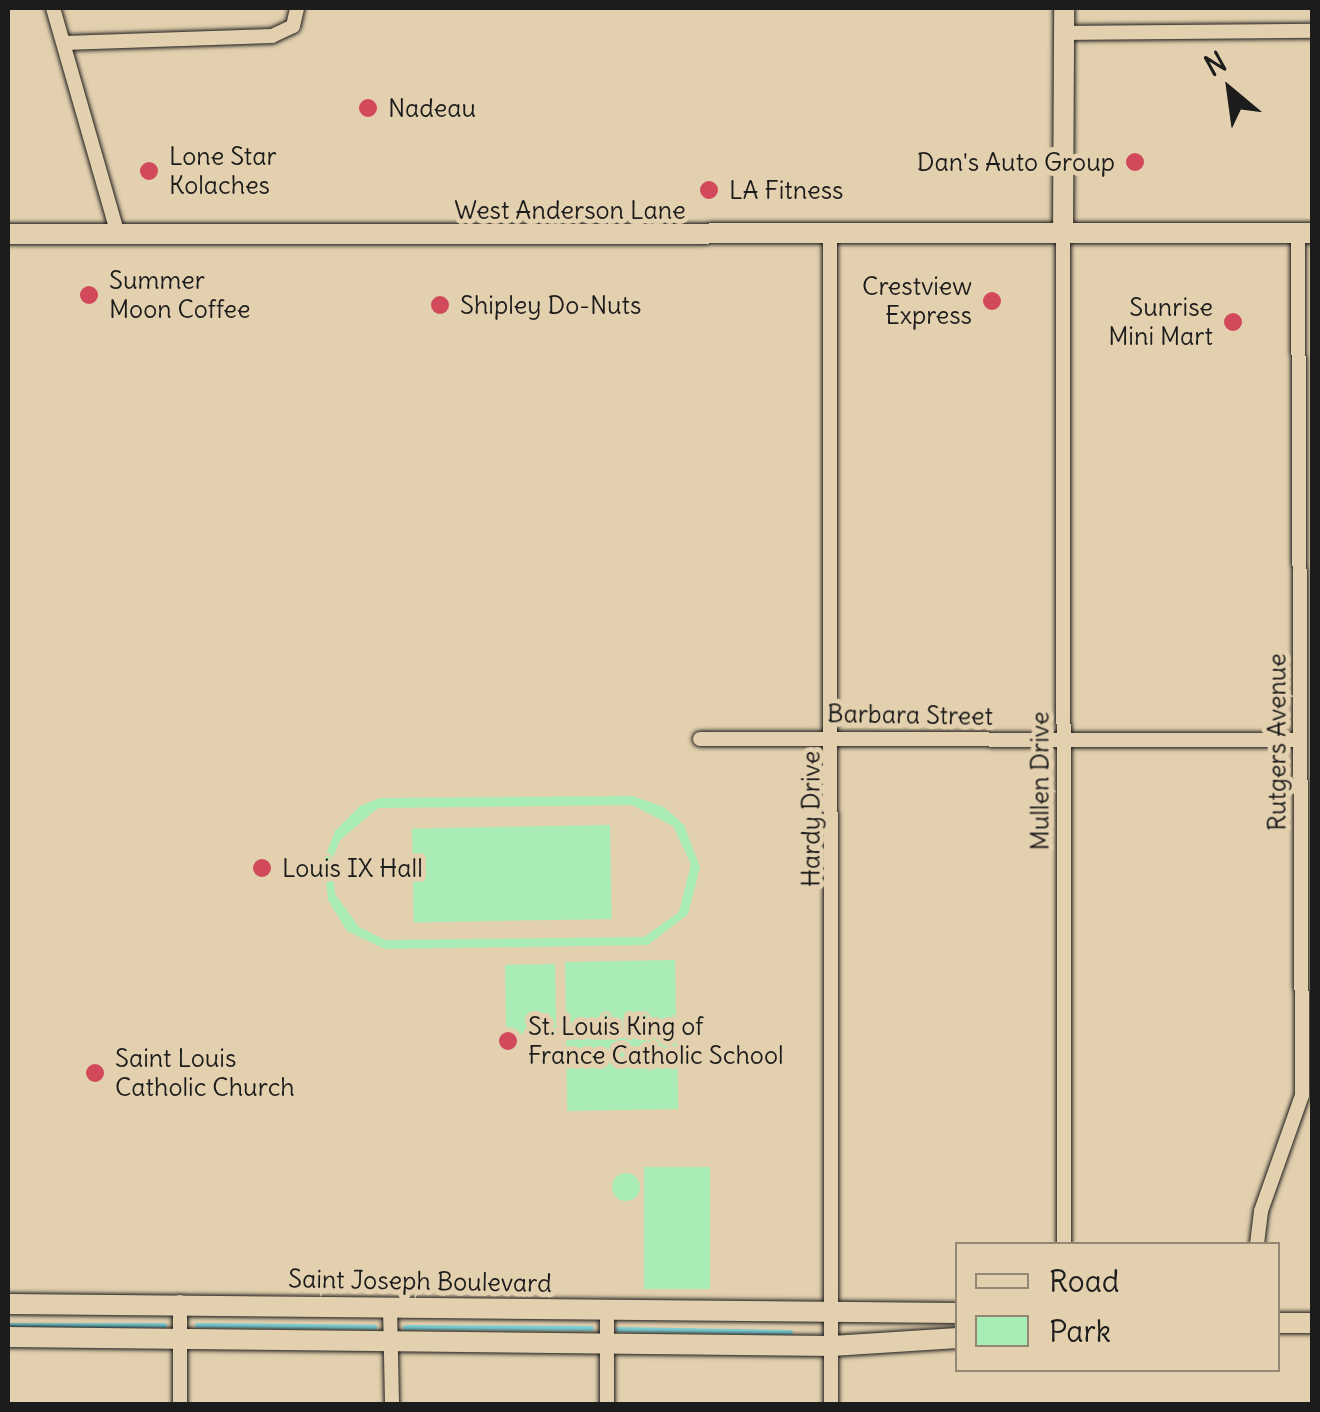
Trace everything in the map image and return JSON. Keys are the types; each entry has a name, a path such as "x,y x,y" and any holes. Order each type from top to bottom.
{"street":[{"path":"54,8 118,236"},
{"path":"64,43 272,36 293,26 298,8"},
{"name":"Mullen Drive","path":"1064,8 1064,1242"},
{"path":"1064,33 1312,32"},
{"name":"West Anderson Lane","path":"8,234 1305,233"},
{"name":"Rutgers Avenue","path":"1257,1242 1261,1211 1307,1096 1306,886 1299,740 1306,673 1305,233"},
{"name":"Hardy Drive","path":"830,234 831,1404"},
{"name":"Barbara Street","path":"700,739 833,736 1299,740"},
{"path":"180,1302 180,1404"},
{"name":"Saint Joseph Boulevard","path":"8,1304 180,1302 955,1314"},
{"path":"390,1307 392,1404"},
{"path":"607,1309 607,1404"},
{"path":"1280,1323 1312,1323"},
{"path":"8,1338 832,1346 955,1338"}],"green space":[{"path":"633,796 664,807 684,825 700,867 688,914 648,945 385,949 347,931 328,900 324,860 335,831 360,806 380,798","holes":["632,805 673,826 691,864 679,912 644,937 385,940 359,927 335,894 332,860 340,840 378,808"]},
{"path":"610,825 612,919 414,922 412,828"},
{"path":"675,960 676,1032 566,1034 565,962"},
{"path":"555,964 556,1033 506,1034 505,965"},
{"path":"677,1037 678,1109 567,1111 566,1039"},
{"path":"644,1167 710,1167 710,1289 644,1289"},
{"path":"626,1173 636,1177 640,1187 636,1197 626,1201 616,1197 612,1187 616,1177"}],"waterway":[{"path":"8,1325 164,1325"},
{"path":"197,1325 374,1327"},
{"path":"405,1327 591,1328"},
{"path":"618,1329 790,1332"}],"place":[{"name":"Nadeau","path":"368,108"},
{"name":"Dan's Auto Group","path":"1135,162"},
{"name":"Lone Star Kolaches","path":"149,171"},
{"name":"LA Fitness","path":"709,190"},
{"name":"Summer Moon Coffee","path":"89,295"},
{"name":"Crestview Express","path":"992,301"},
{"name":"Shipley Do-Nuts","path":"440,305"},
{"name":"Sunrise Mini Mart","path":"1233,322"},
{"name":"Louis IX Hall","path":"262,868"},
{"name":"St. Louis King of France Catholic School","path":"508,1041"},
{"name":"Saint Louis Catholic Church","path":"95,1073"}]}
